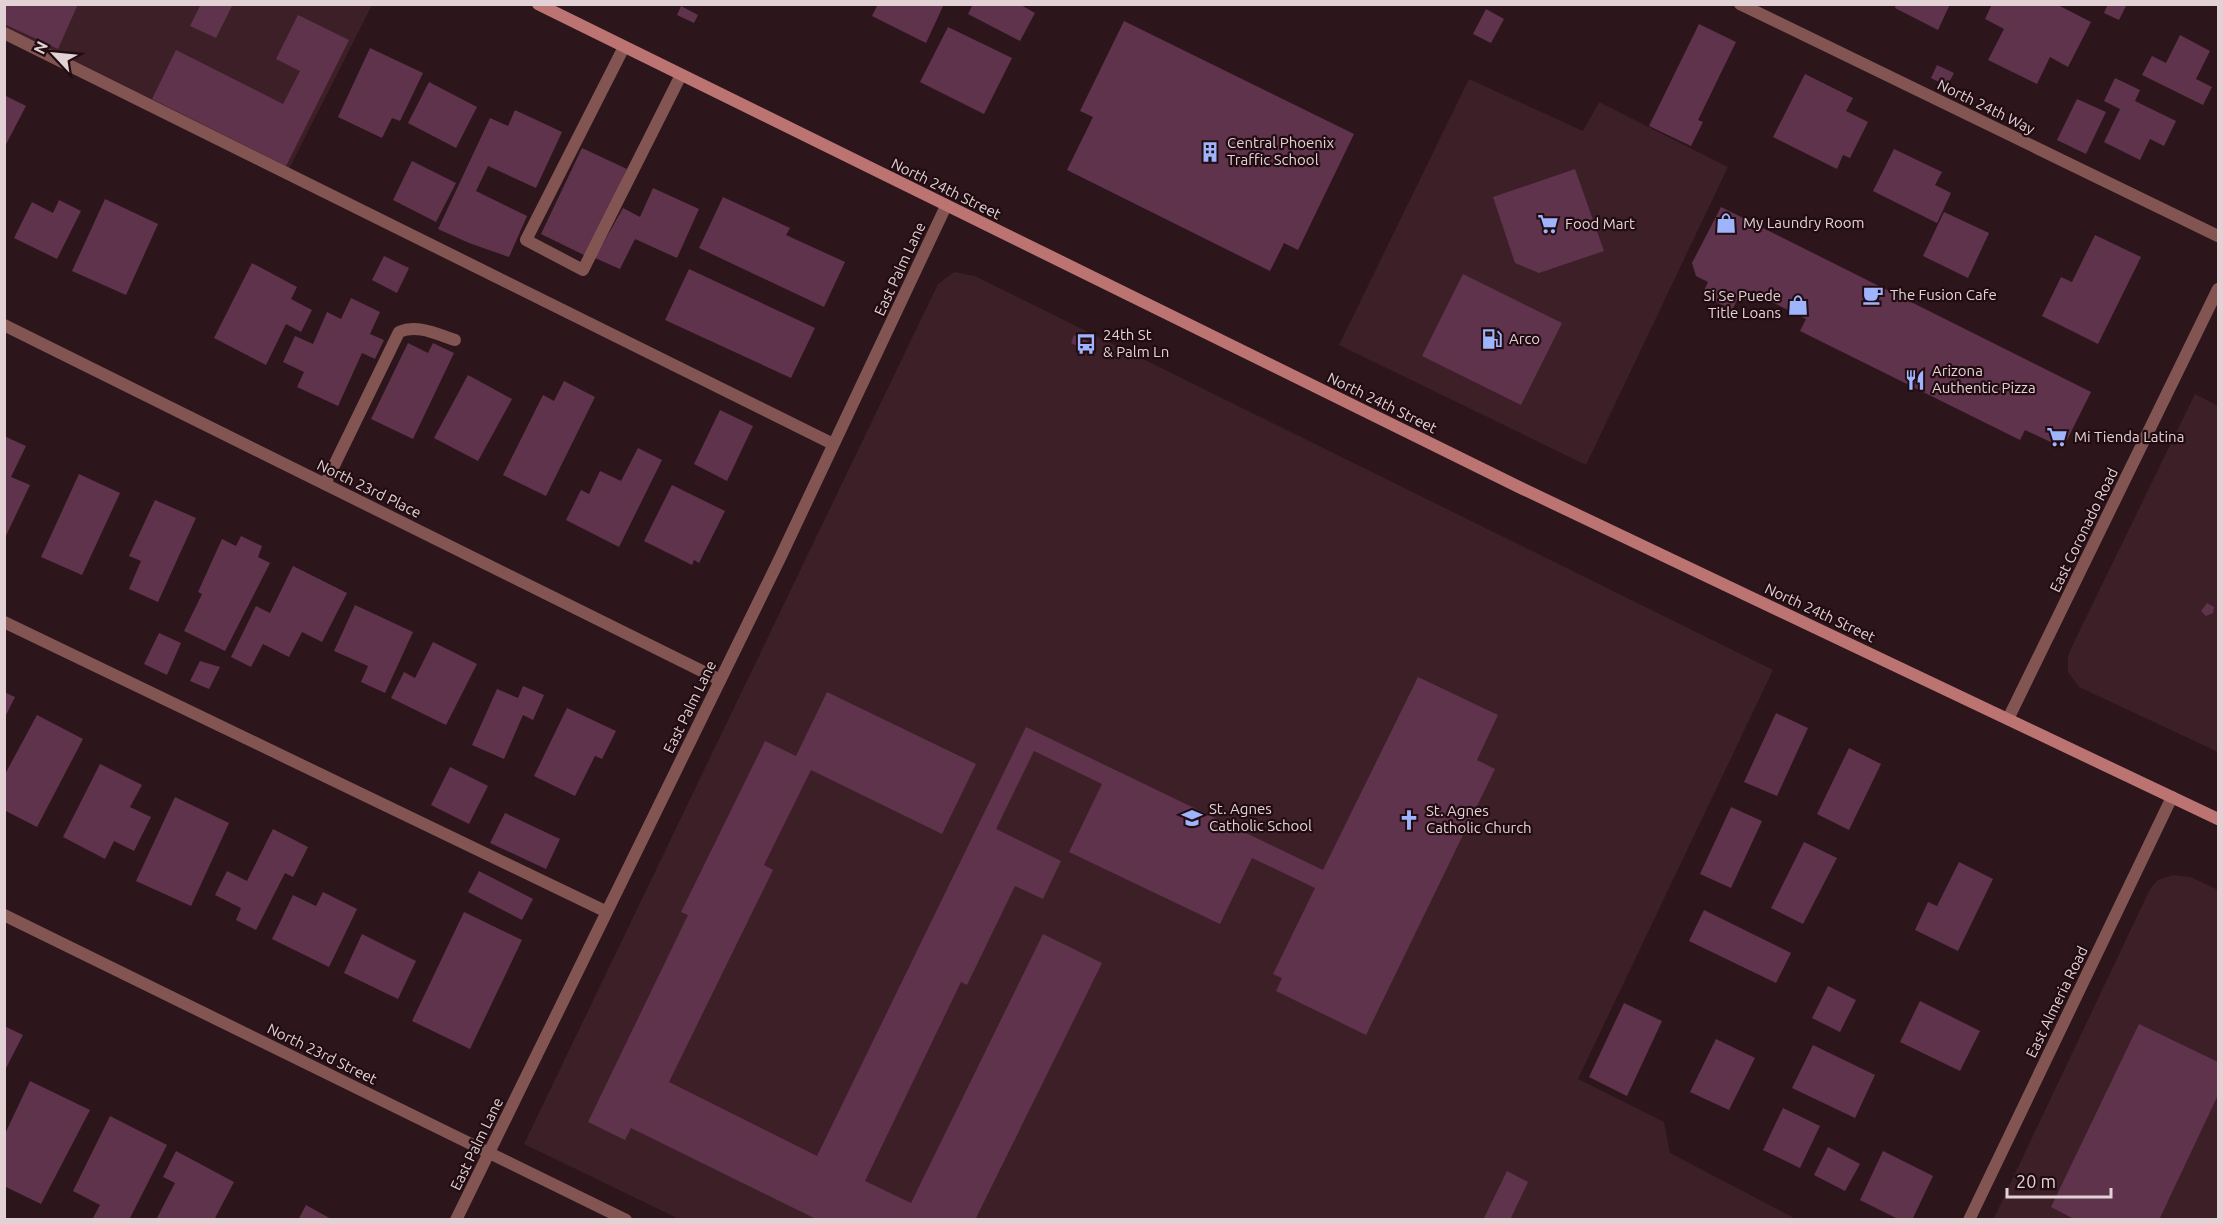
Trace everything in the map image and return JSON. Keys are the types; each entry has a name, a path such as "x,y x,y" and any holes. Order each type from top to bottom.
{"main road":[{"name":"North 24th Street","path":"538,4 1523,489 2218,819"}],"street":[{"name":"North 24th Way","path":"1740,4 2218,236"},
{"path":"4,33 833,444"},
{"path":"624,47 526,240 583,270 681,75"},
{"name":"East Palm Lane","path":"456,1220 605,911 720,680 946,206"},
{"name":"East Coronado Road","path":"2008,719 2218,289"},
{"name":"North 23rd Place","path":"4,325 720,680"},
{"path":"325,484 399,332 408,328 422,329 455,340"},
{"path":"4,622 605,911"},
{"name":"East Almeria Road","path":"1969,1220 2172,797"},
{"name":"North 23rd Street","path":"4,915 626,1220"}],"shaded area":[{"path":"4,5 372,5 285,177 5,35"},
{"path":"1469,79 1583,131 1599,102 1728,167 1586,465 1339,345"},
{"name":"St. Agnes Catholic School","path":"954,272 975,276 1773,670 1578,1079 1664,1122 1670,1153 1796,1219 679,1219 524,1144 938,284"},
{"path":"2195,394 2218,406 2218,752 2079,687 2068,672 2068,656 2075,640"},
{"path":"2173,875 2191,877 2218,890 2218,1219 1993,1220 2150,889 2158,880"}],"building":[{"path":"4,4 78,4 58,49 4,24"},
{"path":"201,4 233,4 216,38 190,26"},
{"path":"878,4 944,4 926,43 872,16"},
{"path":"973,4 1019,4 1035,13 1020,41 968,14"},
{"path":"1896,4 1950,4 1938,30 1895,8"},
{"path":"1992,4 2056,4 2091,22 2068,67 2050,57 2037,84 1988,60 2004,29 1985,19"},
{"path":"2108,4 2127,4 2119,20 2104,13"},
{"path":"681,6 698,15 694,23 677,15"},
{"path":"1486,9 1504,19 1491,43 1473,34"},
{"path":"298,15 349,40 286,166 152,99 176,50 283,104 300,71 276,59"},
{"name":"Central Phoenix Traffic School","path":"1124,21 1354,134 1298,250 1284,243 1270,271 1067,170 1093,117 1080,111"},
{"path":"1699,24 1736,42 1698,120 1703,122 1691,146 1649,126"},
{"path":"948,27 1012,58 984,114 920,82"},
{"path":"2180,35 2210,51 2196,79 2212,87 2203,105 2142,75 2152,56 2166,63"},
{"path":"370,48 423,73 400,121 392,118 382,138 338,117"},
{"path":"1937,65 1954,73 1947,86 1931,78"},
{"path":"1805,74 1853,98 1846,111 1868,122 1850,158 1843,155 1837,169 1773,137"},
{"path":"2115,78 2140,90 2135,101 2176,121 2164,146 2150,139 2140,160 2104,142 2120,109 2104,101"},
{"path":"429,82 477,107 456,148 408,123"},
{"path":"4,95 26,106 4,148"},
{"path":"2077,99 2106,112 2086,154 2057,140"},
{"path":"515,110 562,132 536,188 488,166 476,191 527,216 509,257 438,229 490,118 508,126"},
{"path":"582,148 627,169 586,256 541,234"},
{"path":"1894,149 1942,172 1935,185 1951,193 1937,223 1873,191"},
{"path":"412,161 456,183 436,222 393,200"},
{"name":"Food Mart","path":"1575,169 1604,251 1539,273 1515,263 1493,197"},
{"path":"653,188 699,209 677,258 635,239 620,269 595,258 623,208 640,217"},
{"path":"723,197 790,228 786,235 845,262 824,307 699,248"},
{"path":"105,199 158,224 126,295 72,271"},
{"path":"59,200 81,211 57,259 14,238 32,202 53,213"},
{"path":"1721,207 2091,392 2067,440 2055,444 2025,430 2020,440 1800,331 1806,319 1764,298 1751,303 1739,296 1732,310 1702,295 1708,282 1696,276 1692,263"},
{"path":"1944,212 1989,233 1968,278 1923,256"},
{"path":"2095,235 2141,257 2098,344 2042,316 2061,277 2072,282"},
{"path":"384,256 409,268 397,293 372,280"},
{"path":"252,263 297,287 291,299 312,310 301,332 286,324 266,365 214,338"},
{"path":"689,269 815,328 791,378 665,320"},
{"name":"Arco","path":"1463,274 1562,323 1521,405 1422,356"},
{"path":"351,298 380,312 370,334 384,340 375,359 362,353 338,406 297,387 304,372 283,362 295,336 313,344 327,312 341,319"},
{"path":"1074,335 1091,343 1088,351 1071,343"},
{"path":"408,343 428,353 433,343 454,353 413,439 371,419"},
{"path":"468,375 512,399 478,461 434,438"},
{"path":"564,381 595,397 546,496 503,475 543,395 554,401"},
{"path":"720,410 753,426 727,481 694,464"},
{"path":"4,436 26,446 11,477 30,485 4,540"},
{"path":"638,448 662,460 619,547 566,520 581,490 589,494 600,471 621,481"},
{"path":"79,474 120,493 82,575 41,557"},
{"path":"672,485 725,511 699,563 694,560 692,565 644,541"},
{"path":"155,500 196,518 158,602 129,589 141,561 129,556"},
{"path":"241,536 262,546 258,557 270,563 225,651 184,631 202,594 198,592 222,539 236,546"},
{"path":"293,566 347,593 322,642 302,632 289,657 263,644 251,667 231,657 256,606 270,613"},
{"path":"2207,603 2214,607 2213,613 2206,616 2201,611"},
{"path":"355,605 413,632 385,693 361,682 368,666 334,651"},
{"path":"159,633 181,643 167,675 144,664"},
{"path":"433,642 477,664 446,725 391,698 404,672 415,678"},
{"path":"200,661 220,667 209,689 190,681"},
{"path":"1418,677 1498,715 1477,760 1495,769 1366,1035 1276,991 1282,978 1273,974 1315,888 1252,858 1220,924 1069,852 1102,784 1034,751 996,829 1061,861 1043,899 1015,886 967,985 961,982 865,1181 911,1203 1043,934 1102,963 975,1220 818,1220 631,1128 625,1140 588,1122 688,915 681,912 765,741 796,756 827,692 976,764 942,834 811,770 764,865 773,870 669,1082 817,1156 1026,727 1323,870"},
{"path":"523,686 544,695 533,720 523,715 504,759 472,745 497,689 518,698"},
{"path":"4,692 15,697 4,719"},
{"path":"567,708 616,731 602,759 595,756 575,796 534,776"},
{"path":"1776,713 1808,728 1777,796 1744,782"},
{"path":"37,715 83,739 37,827 4,810 4,776"},
{"path":"1849,748 1881,764 1849,830 1817,814"},
{"path":"100,764 142,785 130,807 151,817 134,851 114,841 105,859 63,837"},
{"path":"450,767 488,786 469,824 431,805"},
{"path":"175,797 229,823 191,906 136,881"},
{"path":"1731,807 1762,821 1731,888 1700,874"},
{"path":"505,813 560,839 546,869 490,843"},
{"path":"273,829 308,847 293,877 285,873 256,930 236,920 241,908 215,895 227,871 247,881"},
{"path":"1804,842 1837,858 1803,924 1771,908"},
{"path":"1959,862 1993,879 1958,951 1915,930 1928,902 1937,906"},
{"path":"479,871 533,899 522,920 468,892"},
{"path":"323,892 357,909 329,967 272,939 293,895 316,906"},
{"path":"1704,910 1791,953 1776,983 1689,941"},
{"path":"464,912 522,940 470,1049 412,1021"},
{"path":"362,934 416,961 398,999 344,973"},
{"path":"1828,986 1856,1000 1840,1032 1812,1018"},
{"path":"1920,1001 1980,1031 1960,1071 1900,1042"},
{"path":"1624,1003 1662,1021 1627,1096 1589,1077"},
{"path":"2139,1024 2218,1062 2218,1095 2159,1220 2076,1220 2051,1207"},
{"path":"4,1026 23,1035 4,1072"},
{"path":"1716,1039 1755,1058 1729,1110 1690,1092"},
{"path":"1813,1045 1875,1075 1855,1118 1792,1088"},
{"path":"30,1081 90,1110 41,1204 4,1186 4,1136"},
{"path":"1783,1108 1820,1126 1800,1168 1763,1150"},
{"path":"110,1116 167,1145 129,1220 95,1220 93,1218 100,1205 73,1191"},
{"path":"1828,1147 1860,1164 1845,1191 1814,1175"},
{"path":"176,1151 234,1182 214,1220 156,1220 175,1183 163,1177"},
{"path":"1883,1151 1933,1176 1912,1220 1900,1220 1860,1200"},
{"path":"1507,1171 1528,1182 1510,1220 1483,1220"},
{"path":"306,1205 333,1220 298,1220"}],"place":[{"name":"Central Phoenix Traffic School","path":"1210,152"},
{"name":"My Laundry Room","path":"1726,223"},
{"name":"Food Mart","path":"1548,224"},
{"name":"The Fusion Cafe","path":"1873,295"},
{"name":"Si Se Puede Title Loans","path":"1798,305"},
{"name":"Arco","path":"1492,339"},
{"name":"24th St & Palm Ln","path":"1086,344"},
{"name":"Arizona Authentic Pizza","path":"1915,380"},
{"name":"Mi Tienda Latina","path":"2057,437"},
{"name":"St. Agnes Catholic School","path":"1192,818"},
{"name":"St. Agnes Catholic Church","path":"1409,820"}]}
